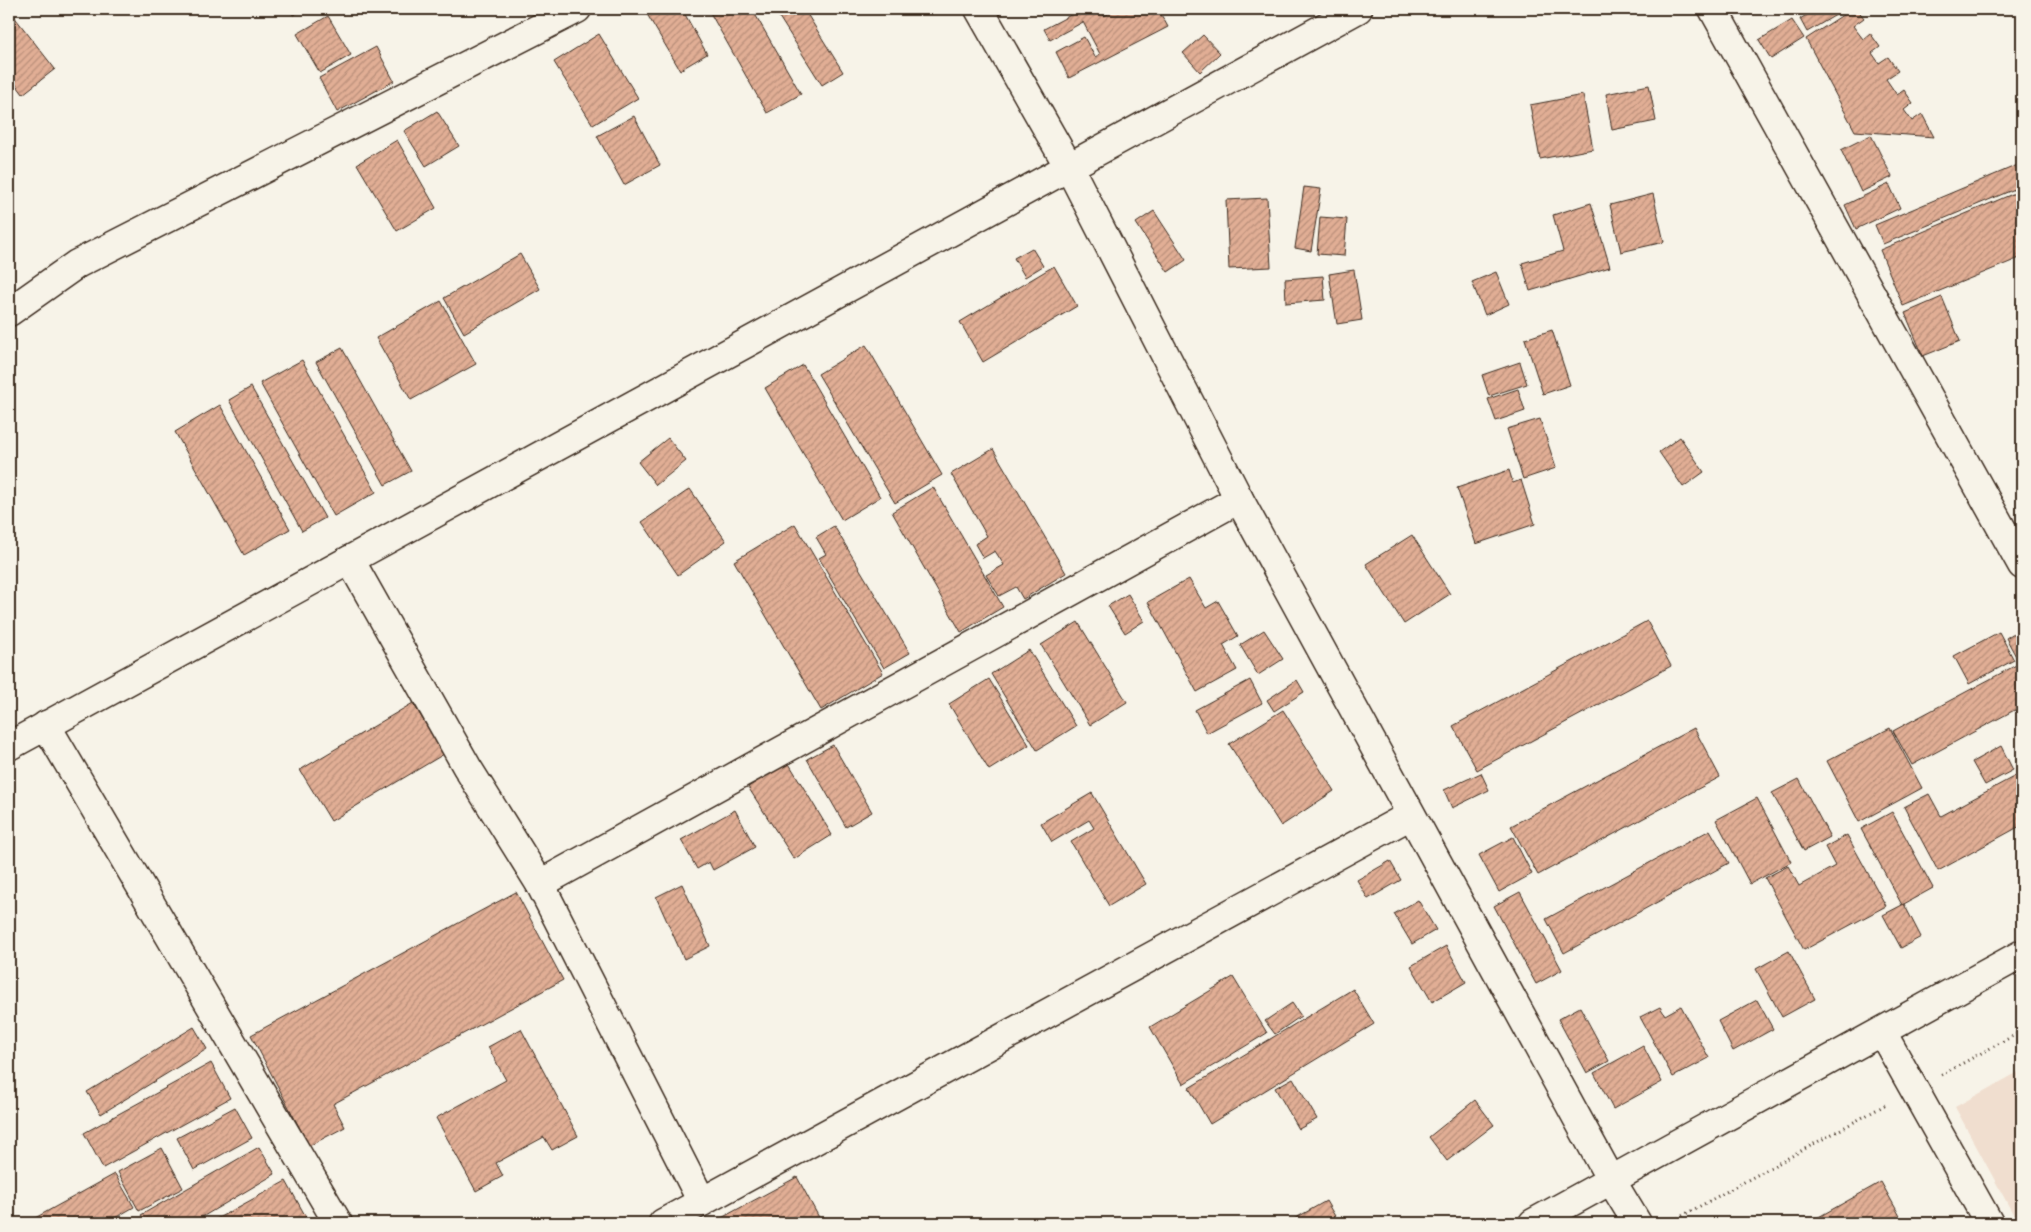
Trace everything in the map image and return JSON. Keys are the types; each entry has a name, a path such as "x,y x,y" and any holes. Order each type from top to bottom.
{"street":[{"path":"9,312 77,264 577,9"},
{"path":"978,9 1069,167 1239,499 1611,1180 1637,1223"},
{"path":"9,746 1358,9"},
{"path":"1713,9 2022,565"},
{"path":"540,884 1239,499"},
{"path":"350,560 467,767 540,884 702,1202"},
{"path":"46,725 338,1223"},
{"path":"664,1223 1411,815"},
{"path":"1533,1223 2022,954"},
{"path":"1882,1032 1989,1223"}],"path":[{"path":"1668,1223 2022,1031"}],"shaded area":[{"path":"2022,1070 2022,1223 2018,1223 1955,1107"}],"building":[{"path":"290,9 306,9 293,15"},
{"path":"644,9 682,9 707,54 680,70"},
{"path":"708,9 752,9 801,94 767,113"},
{"path":"774,9 804,9 843,72 822,85"},
{"path":"1082,9 1100,9 1104,16 1108,14 1105,9 1158,9 1168,27 1069,78 1056,52 1084,37 1095,57 1100,54 1083,22 1050,40 1044,29"},
{"path":"1816,9 1846,9 1807,32 1800,19"},
{"path":"1852,9 1857,9 1864,18 1853,26 1863,39 1870,33 1880,47 1872,53 1879,63 1888,57 1898,71 1886,79 1897,95 1904,90 1913,103 1904,110 1912,121 1922,114 1934,137 1855,131 1806,39"},
{"path":"9,10 55,69 23,94 9,75"},
{"path":"328,16 351,55 320,73 297,34"},
{"path":"1792,20 1804,38 1771,59 1759,40"},
{"path":"599,34 638,98 593,125 554,62"},
{"path":"1203,35 1220,53 1200,72 1183,53"},
{"path":"376,47 394,81 337,112 319,78"},
{"path":"1649,85 1656,121 1612,130 1606,94"},
{"path":"1583,95 1593,149 1540,159 1530,105"},
{"path":"437,111 459,146 426,166 404,131"},
{"path":"634,116 660,165 624,185 597,136"},
{"path":"1871,135 1892,177 1861,192 1841,150"},
{"path":"397,140 436,208 397,231 357,164"},
{"path":"2020,164 2022,186 1883,244 1875,225"},
{"path":"1889,184 1900,208 1856,229 1845,205"},
{"path":"1304,187 1321,189 1311,251 1295,248"},
{"path":"2022,190 2022,257 1903,306 1880,250"},
{"path":"1653,194 1664,242 1621,252 1610,205"},
{"path":"1267,198 1271,267 1229,269 1226,200"},
{"path":"1591,203 1610,267 1530,291 1522,263 1563,251 1553,215"},
{"path":"1154,211 1186,260 1168,272 1136,223"},
{"path":"1320,217 1347,219 1344,256 1317,254"},
{"path":"1032,248 1043,266 1025,277 1014,258"},
{"path":"520,254 540,289 464,333 444,298"},
{"path":"1054,266 1077,306 983,362 960,322"},
{"path":"1354,270 1362,320 1337,324 1329,274"},
{"path":"1496,272 1509,304 1485,315 1472,282"},
{"path":"1323,276 1325,300 1286,303 1285,279"},
{"path":"1942,297 1960,341 1923,356 1905,313"},
{"path":"441,301 476,364 411,400 376,338"},
{"path":"1552,330 1570,385 1543,394 1525,339"},
{"path":"866,345 942,475 895,503 818,374"},
{"path":"342,348 411,471 385,485 316,362"},
{"path":"302,360 376,492 334,516 260,383"},
{"path":"1520,362 1527,384 1489,396 1482,375"},
{"path":"803,365 880,497 842,520 765,388"},
{"path":"251,387 325,518 302,531 229,400"},
{"path":"1518,389 1525,411 1496,421 1488,399"},
{"path":"220,405 290,529 244,555 175,432"},
{"path":"1540,419 1556,468 1523,479 1507,429"},
{"path":"1680,437 1704,472 1683,487 1659,452"},
{"path":"668,438 686,461 656,485 638,462"},
{"path":"993,449 1066,573 1023,599 1016,587 999,596 986,575 1004,565 995,551 983,558 975,544 987,536 951,474"},
{"path":"1509,470 1513,483 1521,480 1535,524 1476,544 1457,488"},
{"path":"933,487 1003,607 961,632 892,512"},
{"path":"690,489 726,541 678,575 642,522"},
{"path":"795,524 883,673 821,710 734,561"},
{"path":"834,526 910,653 884,668 819,558 826,554 816,537"},
{"path":"1412,535 1450,594 1404,624 1366,564"},
{"path":"1189,579 1206,608 1218,601 1238,636 1223,645 1237,670 1197,692 1148,602"},
{"path":"1128,594 1144,621 1125,633 1108,606"},
{"path":"1647,621 1671,666 1477,770 1453,726"},
{"path":"1078,622 1127,702 1090,725 1041,645"},
{"path":"2022,628 2022,660 2019,662 2006,638"},
{"path":"1264,630 1283,659 1258,675 1240,645"},
{"path":"1999,632 2014,660 1969,684 1954,656"},
{"path":"1029,650 1076,726 1037,750 991,674"},
{"path":"2022,662 2022,706 1912,765 1893,731"},
{"path":"989,679 1029,745 989,770 949,704"},
{"path":"1250,680 1262,703 1207,733 1195,710"},
{"path":"1297,680 1304,692 1274,711 1267,700"},
{"path":"413,703 444,754 331,821 300,770"},
{"path":"1283,710 1334,791 1281,826 1229,744"},
{"path":"2022,722 2022,737 2016,725"},
{"path":"1694,728 1720,777 1538,875 1511,826"},
{"path":"1890,728 1922,788 1859,822 1827,761"},
{"path":"833,745 872,812 846,827 807,759"},
{"path":"2001,746 2013,770 1985,785 1972,762"},
{"path":"788,762 832,835 794,859 748,787"},
{"path":"1481,773 1489,790 1452,808 1444,790"},
{"path":"2019,774 2022,780 2022,825 1938,871 1904,807 1929,794 1941,816"},
{"path":"1799,779 1830,837 1804,851 1772,793"},
{"path":"1092,793 1146,884 1109,906 1071,842 1094,828 1089,820 1052,842 1041,823"},
{"path":"1757,798 1791,862 1750,884 1716,820"},
{"path":"735,810 755,847 713,870 709,862 697,869 681,840"},
{"path":"1892,812 1933,888 1902,905 1861,829"},
{"path":"1710,830 1729,863 1564,953 1546,919"},
{"path":"1847,835 1886,906 1804,950 1765,878 1788,866 1799,886 1835,866 1825,847"},
{"path":"1513,837 1532,874 1499,892 1479,855"},
{"path":"1390,861 1401,880 1368,899 1357,880"},
{"path":"682,884 710,946 684,959 656,897"},
{"path":"516,892 563,980 333,1104 345,1127 309,1146 251,1035"},
{"path":"1520,892 1562,970 1536,984 1494,906"},
{"path":"1418,900 1436,930 1412,944 1394,914"},
{"path":"1904,904 1921,937 1901,948 1883,915"},
{"path":"1446,946 1466,982 1432,1002 1411,966"},
{"path":"1789,951 1815,999 1782,1017 1756,969"},
{"path":"1233,977 1267,1033 1183,1084 1150,1027"},
{"path":"1353,989 1374,1024 1210,1124 1189,1088"},
{"path":"1757,1000 1773,1029 1733,1051 1718,1021"},
{"path":"1292,1003 1301,1016 1275,1034 1265,1021"},
{"path":"1681,1006 1709,1058 1673,1077 1640,1017 1660,1007 1665,1015"},
{"path":"1580,1007 1609,1061 1587,1073 1558,1019"},
{"path":"194,1027 207,1049 101,1114 87,1092"},
{"path":"521,1029 578,1136 552,1150 544,1137 496,1163 503,1176 476,1191 436,1118 506,1080 488,1047"},
{"path":"1643,1046 1662,1082 1613,1109 1594,1073"},
{"path":"211,1063 230,1098 103,1168 84,1133"},
{"path":"1293,1078 1317,1119 1299,1129 1275,1088"},
{"path":"1475,1100 1494,1125 1447,1161 1429,1137"},
{"path":"235,1107 252,1138 194,1170 177,1138"},
{"path":"259,1147 275,1174 192,1223 146,1223 141,1215"},
{"path":"162,1148 183,1188 139,1211 118,1172"},
{"path":"115,1174 134,1207 106,1223 26,1223"},
{"path":"797,1177 822,1223 714,1222"},
{"path":"286,1181 306,1217 294,1223 209,1223"},
{"path":"1881,1182 1901,1218 1891,1223 1808,1223"},
{"path":"1326,1201 1339,1223 1287,1223"}]}
